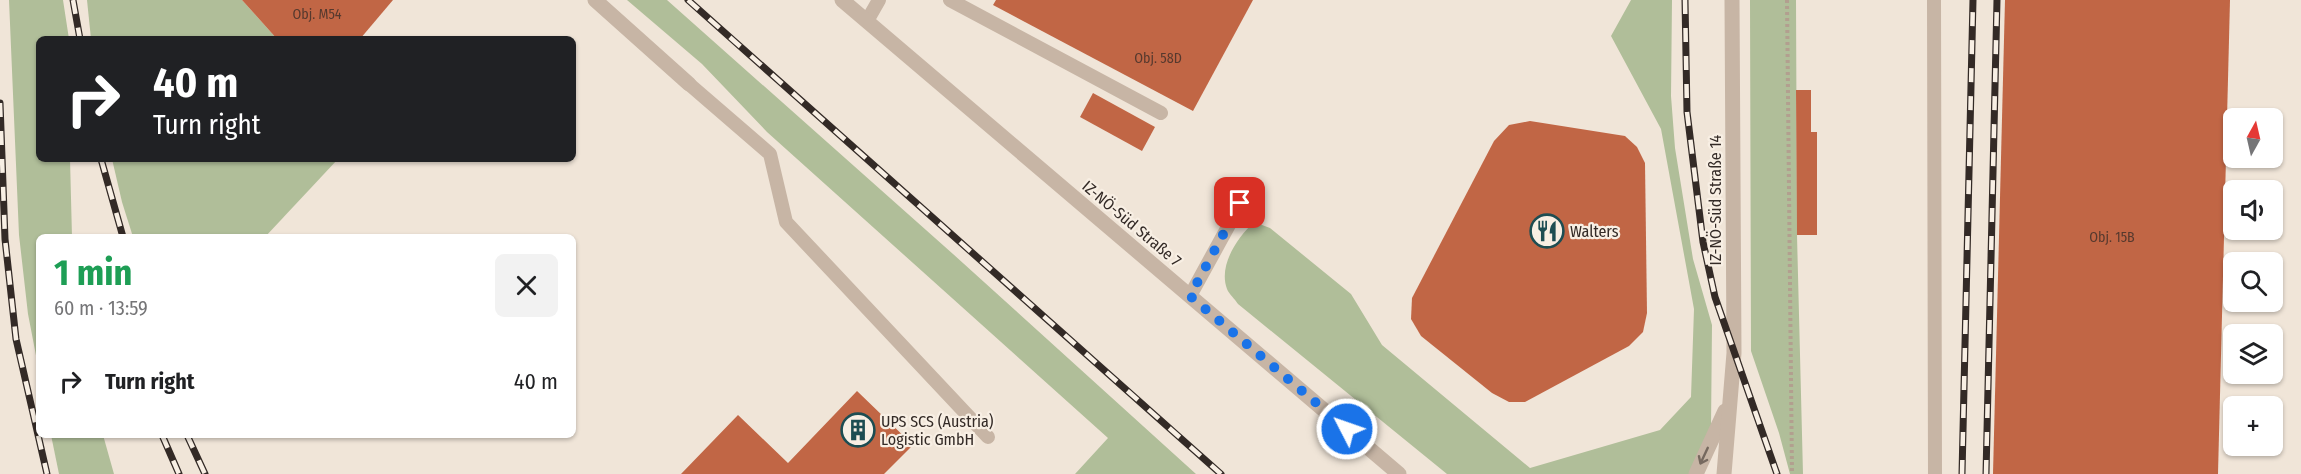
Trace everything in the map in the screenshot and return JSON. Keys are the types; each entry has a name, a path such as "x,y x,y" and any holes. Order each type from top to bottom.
{"street":[{"path":"595,0 689,84"},
{"name":"IZ-NÖ-Süd Straße 7","path":"842,0 1399,474"},
{"name":"IZ-NÖ-Süd Straße 14","path":"1724,474 1734,353 1732,0"},
{"name":"IZ-NÖ-Süd Straße 14","path":"1696,474 1730,400"}],"lane":[{"path":"867,21 879,0"},
{"path":"950,0 966,4 1161,113"},
{"path":"1934,0 1935,474"},
{"path":"689,84 770,154 786,222 988,437"},
{"path":"1190,296 1240,203"}],"path":[{"path":"1787,0 1791,474"}],"green space":[{"path":"9,0 63,0 69,36 36,36 36,162 70,162 72,234 36,234 36,355 28,314 19,235"},
{"path":"87,0 242,0 274,36 91,36"},
{"path":"627,0 667,0 1196,474 1075,474 1108,438 767,132 702,64"},
{"path":"1631,0 1672,0 1671,96 1675,148 1693,259 1712,325 1711,428 1692,474 1447,474 1238,304 1227,289 1225,271 1227,261 1236,243 1254,222 1270,228 1351,294 1382,345 1530,468 1660,430 1691,397 1694,309 1661,129 1611,36"},
{"path":"1750,0 1796,0 1797,235 1803,474 1790,474 1779,433 1751,351"},
{"path":"113,162 335,162 268,234 132,234"},
{"path":"52,438 104,438 114,474 59,474"}],"building":[{"path":"242,0 393,0 363,36 274,36"},
{"path":"996,0 1253,0 1193,111 993,5"},
{"path":"2005,0 2230,0 2227,108 2223,108 2223,168 2226,168 2225,180 2223,180 2224,240 2218,474 1993,474"},
{"path":"1796,90 1811,90 1811,132 1817,132 1817,235 1797,235"},
{"path":"1093,93 1155,127 1142,151 1080,117"},
{"name":"Walters","path":"1530,121 1625,136 1637,147 1645,163 1647,313 1643,332 1629,346 1525,402 1509,402 1492,393 1421,336 1411,319 1412,298 1494,141 1509,125"},
{"name":"UPS SCS (Austria) Logistic GmbH","path":"857,391 913,445 884,474 681,474 738,415 788,463"}],"railway":[{"path":"73,0 79,36"},
{"path":"688,0 1221,474"},
{"path":"1685,0 1687,112 1703,242 1715,297 1777,474"},
{"path":"1962,474 1973,0"},
{"path":"1986,474 1997,0"},
{"path":"0,103 5,239 16,339 36,426"},
{"path":"102,162 122,234"},
{"path":"39,438 47,474"},
{"path":"163,438 179,474"},
{"path":"188,438 205,474"}],"place":[{"name":"Walters","path":"1547,231"},
{"name":"UPS SCS (Austria) Logistic GmbH","path":"858,430"}],"route":[{"path":"1240,203 1190,296 1347,429"}]}
